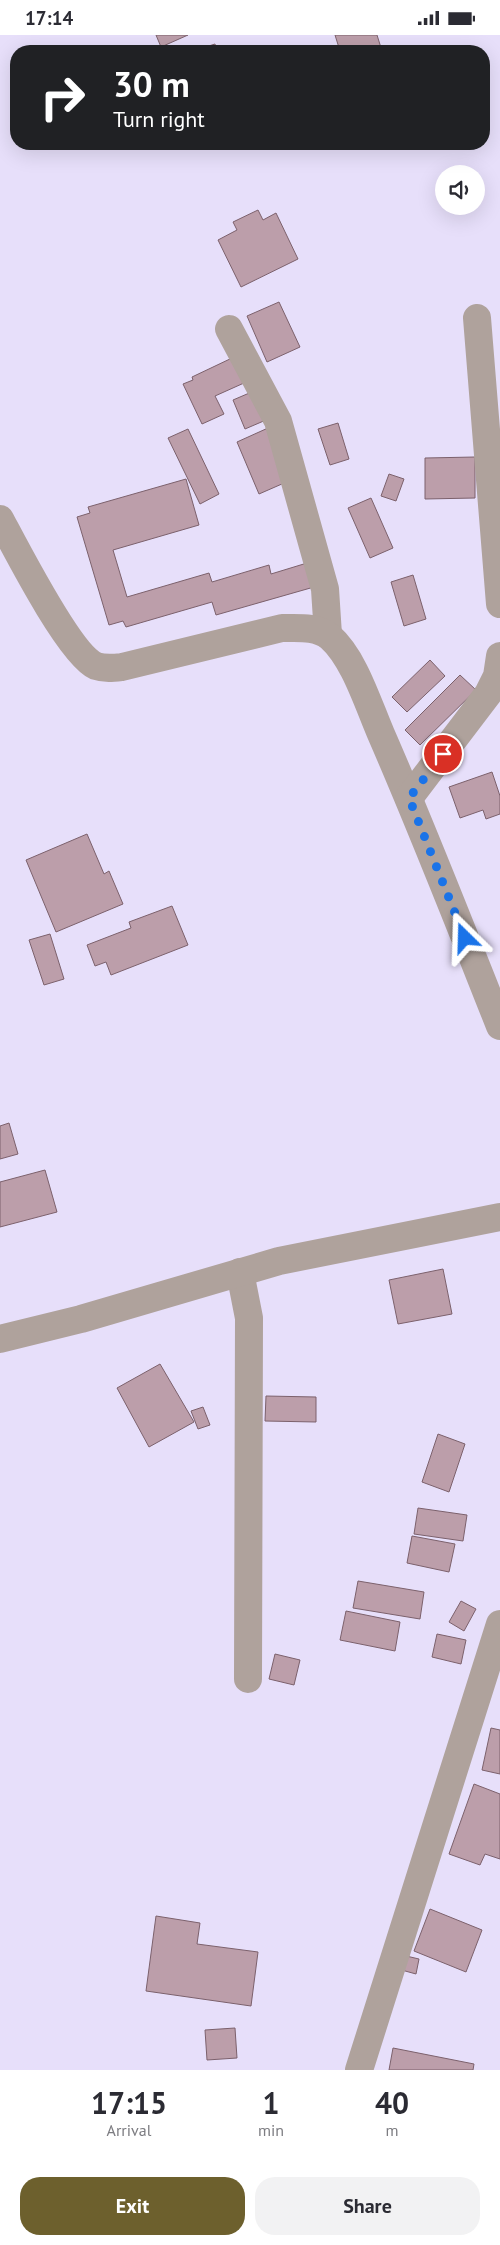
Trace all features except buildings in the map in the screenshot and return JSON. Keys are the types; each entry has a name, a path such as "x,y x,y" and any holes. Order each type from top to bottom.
{"street":[{"path":"477,317 500,604"},
{"path":"228,329 278,421 325,589 328,635"},
{"path":"0,519 30,575 74,646 84,658 95,665 108,669 122,667 282,628 308,628 328,635 342,649 355,674 409,798 500,1026"},
{"path":"409,798 488,695 497,676 500,656"},
{"path":"0,1339 81,1319 279,1261 500,1217"},
{"path":"240,1272 250,1318 248,1679"},
{"path":"359,2070 500,1624"}],"route":[{"path":"443,754 409,798 465,938"}]}
